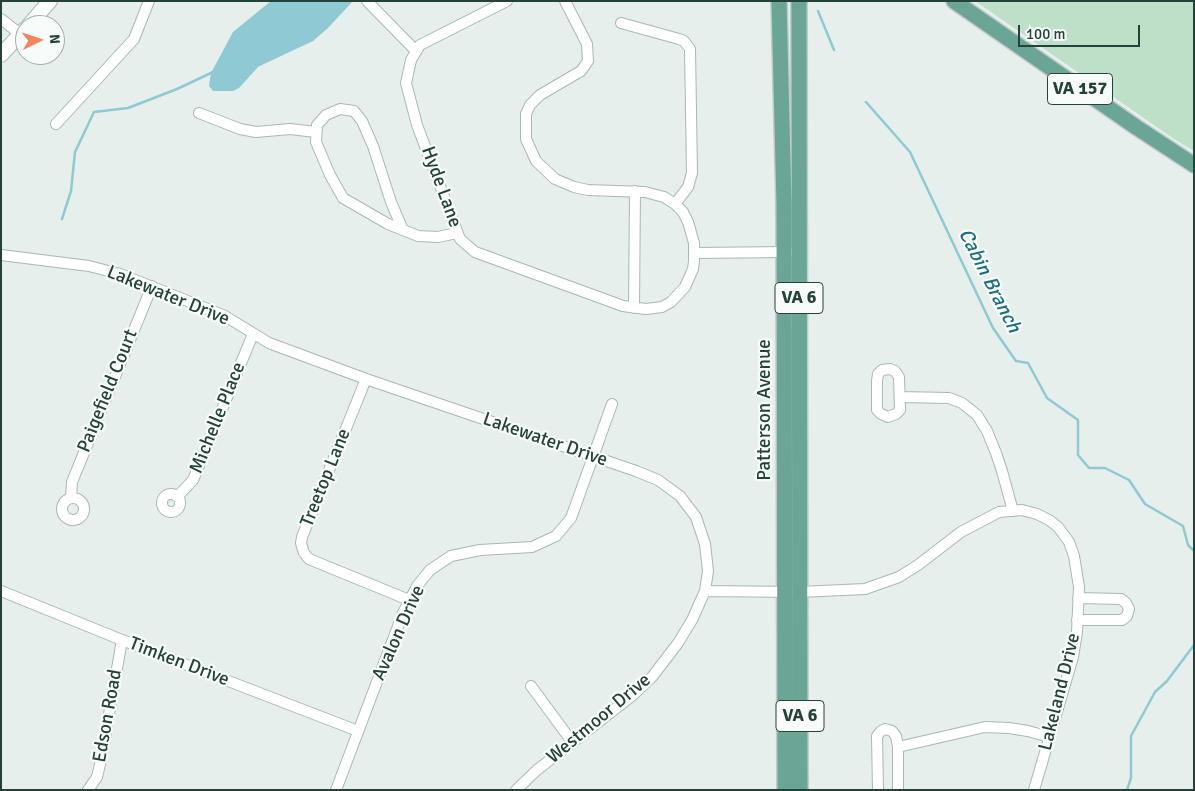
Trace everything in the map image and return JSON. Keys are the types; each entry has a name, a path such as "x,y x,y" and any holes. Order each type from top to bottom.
{"main road":[{"name":"Patterson Avenue","path":"779,1 792,252"},
{"name":"Patterson Avenue","path":"785,790 792,592 792,252 798,1"},
{"name":"VA 157","path":"954,1 1136,128 1194,165"},
{"name":"Patterson Avenue","path":"792,592 800,790"}],"street":[{"path":"38,15 50,1"},
{"path":"56,124 134,39 149,1"},
{"path":"367,1 416,51 420,45 507,1"},
{"path":"565,1 587,44 588,61 581,71 540,95 530,105 526,114 526,139 536,161 555,179 574,187 588,190 635,191 654,194 675,204 688,222 695,253 792,252"},
{"path":"1,19 15,25"},
{"path":"621,23 679,39 688,44 690,50 692,173 688,187 675,204"},
{"path":"1,55 15,40"},
{"name":"Hyde Lane","path":"416,51 411,60 406,83 417,125 460,239 475,252 634,308 653,309 662,307 679,295 690,278 695,253"},
{"path":"403,230 362,122 354,111 340,109 326,116 317,125 316,142 330,175 343,198 388,224 403,230 418,236 438,237 458,233"},
{"path":"199,113 240,129 256,132 290,129 316,132"},
{"path":"634,308 635,191"},
{"name":"Lakewater Drive","path":"1,256 89,266 120,274 225,316 269,343 366,379 658,480 680,496 696,517 706,544 708,571 705,591"},
{"name":"Paigefield Court","path":"71,498 72,482 152,286"},
{"name":"Michelle Place","path":"177,497 193,480 253,334"},
{"name":"Treetop Lane","path":"366,379 302,536 301,543 304,553 309,559 409,600"},
{"path":"705,591 792,592 865,589 898,577 918,565 961,532 999,512 1013,511 999,462 987,431 977,415 962,403 949,398 900,397"},
{"name":"Avalon Drive","path":"336,790 409,600 423,577 451,556 480,550 532,548 556,536 571,518 612,404"},
{"name":"Lakeland Drive","path":"1013,511 1022,510 1037,514 1058,527 1069,542 1074,556 1078,587 1073,657 1034,790"},
{"name":"Timken Drive","path":"1,591 358,731"},
{"name":"Westmoor Drive","path":"516,790 633,695 652,677 678,643 692,620 705,591"},
{"path":"1077,620 1122,620 1127,616 1129,609 1121,599 1078,598"},
{"name":"Edson Road","path":"88,790 97,777 102,760 122,640"},
{"path":"531,686 573,743"},
{"path":"898,746 985,728 1009,728 1049,737"},
{"path":"878,790 877,736 881,730 892,731 896,736 898,746 898,790"}],"green space":[{"path":"975,1 1194,1 1194,151 1174,139"}],"water":[{"path":"271,1 353,1 313,41 258,67 239,88 233,91 213,91 209,86 211,73 233,32"}],"waterway":[{"name":"Cabin Branch","path":"818,11 834,50"},
{"path":"62,219 71,191 75,152 94,112 128,108 177,89 213,72"},
{"name":"Cabin Branch","path":"866,102 910,152 993,328 1016,361 1028,363 1047,398 1078,420 1078,455 1089,468 1105,468 1129,480 1145,504 1183,526 1188,545 1194,551"},
{"name":"Cabin Branch","path":"1127,790 1131,778 1131,736 1155,692 1167,681 1194,645"}]}
